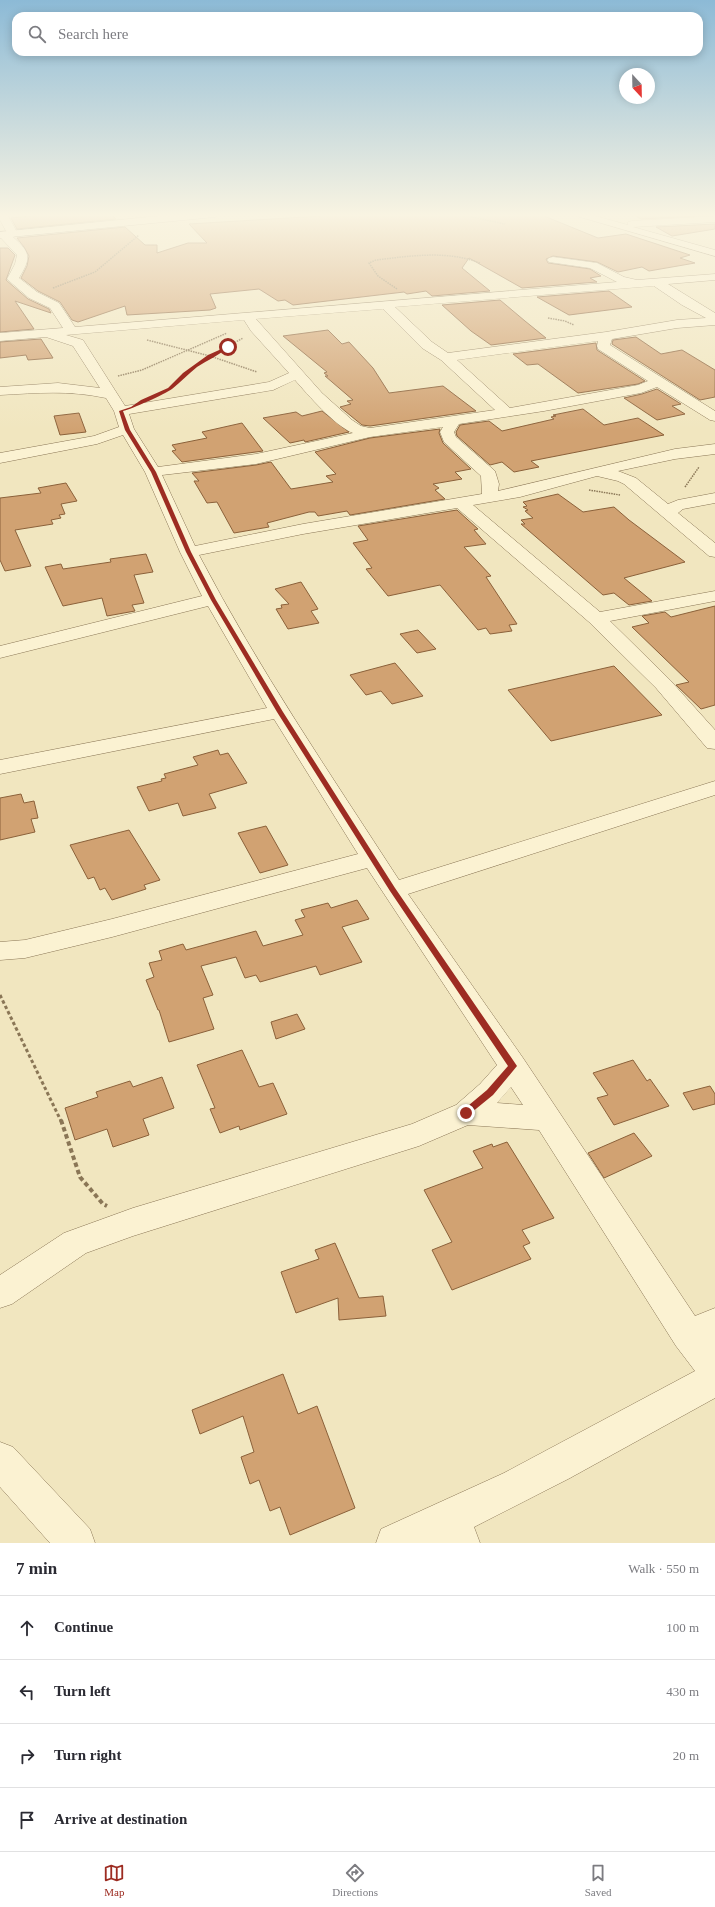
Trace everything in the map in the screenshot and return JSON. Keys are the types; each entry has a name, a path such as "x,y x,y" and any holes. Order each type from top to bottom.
{"street":[{"path":"22,286 33,295 55,306 71,331"},
{"path":"0,337 71,331 251,322 390,304 615,286"},
{"path":"662,286 686,302 715,318"},
{"path":"390,304 427,344 446,357 506,412"},
{"path":"446,357 581,338 605,341 677,324 715,321"},
{"path":"251,322 312,390 347,423 356,429 374,433 426,434 449,439 488,474 491,484 490,497"},
{"path":"46,333 78,343 153,472 189,552 214,600 280,712 393,890 547,1119 701,1329 715,1370"},
{"path":"605,341 658,382 715,417"},
{"path":"0,391 58,387 83,389 119,412 258,389 282,383 297,374"},
{"path":"153,472 256,459 374,433 453,422 641,388 658,382"},
{"path":"282,383 312,390"},
{"path":"0,458 97,440 119,412"},
{"path":"449,439 447,432 453,422"},
{"path":"189,552 303,529 520,492 541,484 597,471 675,454 715,448"},
{"path":"597,471 623,477 654,500 673,509 715,552"},
{"path":"673,509 715,498"},
{"path":"460,502 596,618 663,684 715,743"},
{"path":"596,618 715,596"},
{"path":"0,652 214,600"},
{"path":"0,767 280,712"},
{"path":"393,890 715,788"},
{"path":"0,951 25,949 374,858"},
{"path":"0,964 25,949"},
{"path":"0,1293 75,1243 133,1222 419,1134 466,1113 490,1092 512,1066"},
{"path":"466,1113 547,1119"},
{"path":"395,1543 457,1531 715,1379"},
{"path":"0,1460 76,1543"}],"path":[{"path":"33,295 57,286"},
{"path":"390,304 399,295 398,290 392,286"},
{"path":"119,412 133,373 189,351 251,322"},
{"path":"169,389 184,374 210,356 238,341 251,322"},
{"path":"140,339 210,356 282,383"},
{"path":"673,509 683,490 702,462"},
{"path":"584,490 654,500"},
{"path":"0,995 63,1125 80,1176 102,1204 133,1222"}],"building":[{"path":"0,286 13,286 28,299 49,309 51,313 15,301 34,329 0,332"},
{"path":"31,286 484,286 490,291 432,296 426,291 407,294 404,292 293,305 285,300 278,301 259,289 210,294 216,308 210,310 127,315 125,306 78,322 72,320 60,302"},
{"path":"518,286 547,286 522,288"},
{"path":"609,291 632,307 569,315 537,297"},
{"path":"500,300 546,338 491,345 471,331 442,305"},
{"path":"328,330 342,344 349,342 373,368 389,393 443,386 476,411 370,426 362,425 340,407 351,404 347,401 353,400 325,376 328,376 324,373 327,372 283,336"},
{"path":"636,337 661,354 682,350 715,370 715,397 700,400 612,344 613,340"},
{"path":"41,339 53,358 28,360 26,355 0,358 0,342"},
{"path":"596,343 597,350 645,381 638,384 578,393 538,364 527,365 513,354"},
{"path":"657,389 681,404 672,406 685,414 657,420 624,398"},
{"path":"583,409 604,425 638,418 664,435 531,461 539,467 514,472 502,462 490,465 457,436 456,432 460,425 489,421 502,431 554,419 551,417 556,416 553,415"},
{"path":"322,411 349,432 305,442 304,440 290,443 263,418 296,412 302,416"},
{"path":"79,413 86,432 60,435 54,416"},
{"path":"242,423 263,451 182,462 172,451 176,450 172,445 207,438 202,432"},
{"path":"440,429 439,433 443,443 471,469 455,472 462,479 433,484 439,488 435,490 445,499 350,515 347,511 318,516 315,512 309,512 267,523 269,527 234,533 217,502 207,503 194,481 199,481 192,473 271,462 291,489 333,482 326,476 336,474 315,452 370,438"},
{"path":"66,483 77,501 61,504 65,514 59,515 61,518 51,520 53,524 15,530 31,566 5,571 0,560 0,498 41,493 38,488"},
{"path":"558,494 583,512 614,507 685,562 624,578 652,601 629,605 614,593 603,595 521,524 525,524 521,520 533,518 525,511 528,510 523,507 527,506 523,502"},
{"path":"457,510 478,529 474,530 486,544 464,547 491,576 486,577 517,624 509,625 512,631 490,634 486,628 478,630 440,585 388,596 366,569 372,568 353,543 368,540 358,526"},
{"path":"146,554 153,572 134,575 144,603 132,605 135,611 107,616 102,598 63,606 45,567 61,564 63,569 111,562 110,559"},
{"path":"301,582 318,609 311,611 319,623 288,629 276,609 282,608 281,605 289,604 275,589"},
{"path":"715,606 715,705 701,709 676,685 689,682 632,627 649,623 642,616 665,612 671,617"},
{"path":"418,630 436,649 417,653 400,634"},
{"path":"395,663 423,696 392,704 381,691 366,695 350,675"},
{"path":"614,666 662,715 551,741 508,690"},
{"path":"218,750 220,755 228,753 247,783 209,794 216,808 183,816 178,803 149,811 137,787 162,781 161,779 166,778 164,774 198,765 193,757"},
{"path":"21,794 24,803 34,801 38,818 31,819 35,832 0,840 0,798"},
{"path":"266,826 288,865 260,873 238,833"},
{"path":"129,830 160,880 144,885 146,889 112,900 105,888 100,890 94,877 88,879 70,845"},
{"path":"357,900 369,919 342,927 362,962 320,975 316,966 260,982 256,975 245,978 236,957 201,966 213,995 203,998 214,1029 169,1042 159,1010 146,980 154,977 149,963 162,960 159,951 183,944 186,950 256,931 263,946 303,935 295,920 305,917 301,910 328,903 331,908"},
{"path":"297,1014 305,1029 276,1039 271,1022"},
{"path":"242,1050 259,1087 273,1083 287,1114 240,1130 239,1126 220,1133 210,1109 215,1108 197,1065"},
{"path":"633,1060 647,1081 650,1079 669,1106 614,1125 597,1098 608,1095 593,1073"},
{"path":"162,1077 174,1108 143,1119 149,1135 113,1147 107,1129 75,1140 65,1108 98,1097 96,1092 130,1081 133,1087"},
{"path":"710,1086 715,1094 715,1104 693,1110 683,1093"},
{"path":"634,1133 652,1156 604,1178 588,1153"},
{"path":"507,1142 554,1218 522,1230 530,1243 523,1246 531,1259 452,1290 432,1250 452,1242 424,1190 483,1168 473,1151 492,1144 493,1147"},
{"path":"335,1243 359,1298 383,1296 386,1316 339,1320 338,1298 296,1313 281,1272 319,1259 315,1250"},
{"path":"283,1374 298,1414 317,1406 355,1508 290,1535 280,1507 270,1511 259,1480 250,1484 241,1457 254,1452 243,1416 200,1434 192,1410"}],"route":[{"path":"228,347 210,356 184,374 176,384 169,389 143,401 133,408 121,411 127,430 153,472 189,552 214,600 280,712 393,890 512,1066 490,1092 466,1113"}]}
